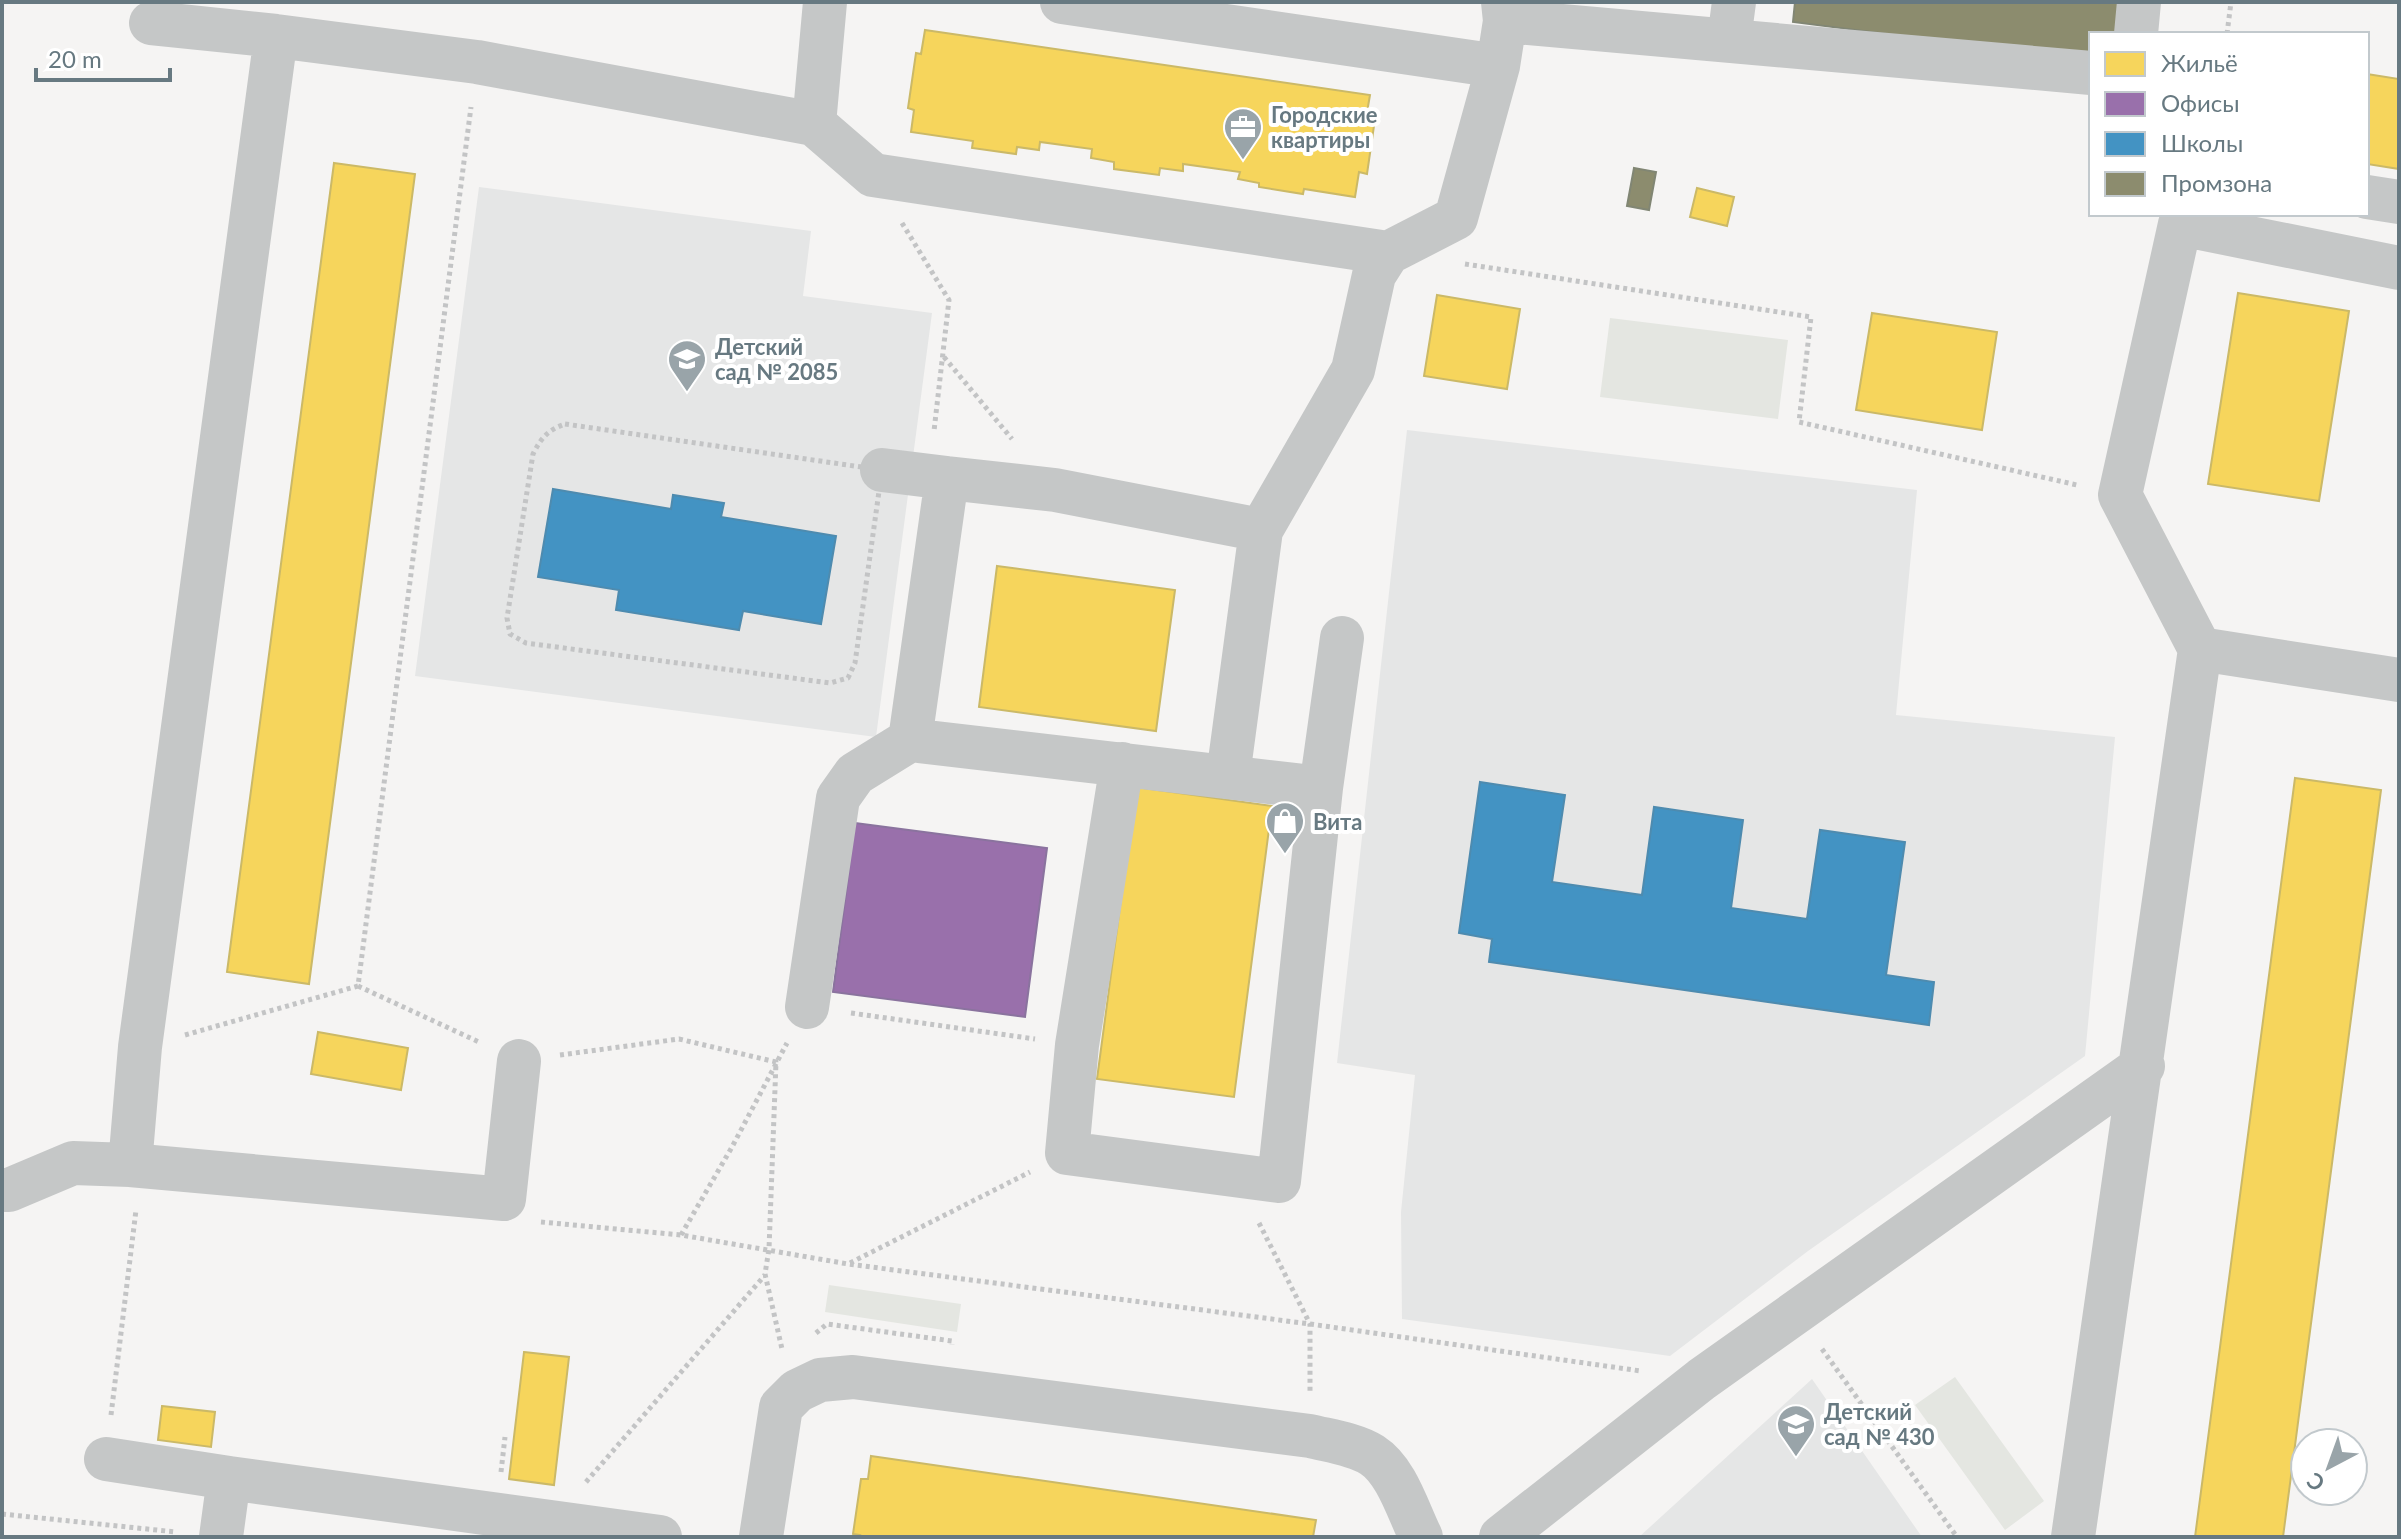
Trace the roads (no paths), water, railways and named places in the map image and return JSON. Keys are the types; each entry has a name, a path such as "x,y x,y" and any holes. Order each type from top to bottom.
{"lane":[{"path":"814,124 825,2"},
{"path":"1062,2 1498,66"},
{"path":"2136,32 2139,2"},
{"path":"1228,776 1261,530 1353,370 1374,275 1388,253 1456,218 1498,66 1504,11 1732,21 2089,73"},
{"path":"151,23 477,62 814,124 873,175 1388,253"},
{"path":"133,1182 140,1047 276,36"},
{"path":"2369,197 2399,202"},
{"path":"2073,1537 2143,1066 2200,649 2120,495 2176,219 2399,268"},
{"path":"882,470 1055,490 1261,530"},
{"path":"910,740 938,477"},
{"path":"1122,764 1077,1045 1067,1153 1279,1181 1321,788 1342,638"},
{"path":"2200,649 2399,680"},
{"path":"807,1007 838,798 855,774 910,740 1321,788"},
{"path":"2,1190 9,1190 73,1163 133,1182 504,1199 519,1061"},
{"path":"1501,1537 1702,1379 2143,1066"},
{"path":"761,1537 781,1407 797,1391 820,1380 853,1377 1310,1436 1346,1444 1372,1455 1390,1473 1421,1537"},
{"path":"106,1459 660,1537"},
{"path":"221,1537 229,1478"}],"place":[{"name":"Городские квартиры","path":"1243,161"},
{"name":"Детский сад № 2085","path":"687,393"},
{"name":"Вита","path":"1285,855"},
{"name":"Детский сад № 430","path":"1796,1458"}]}
